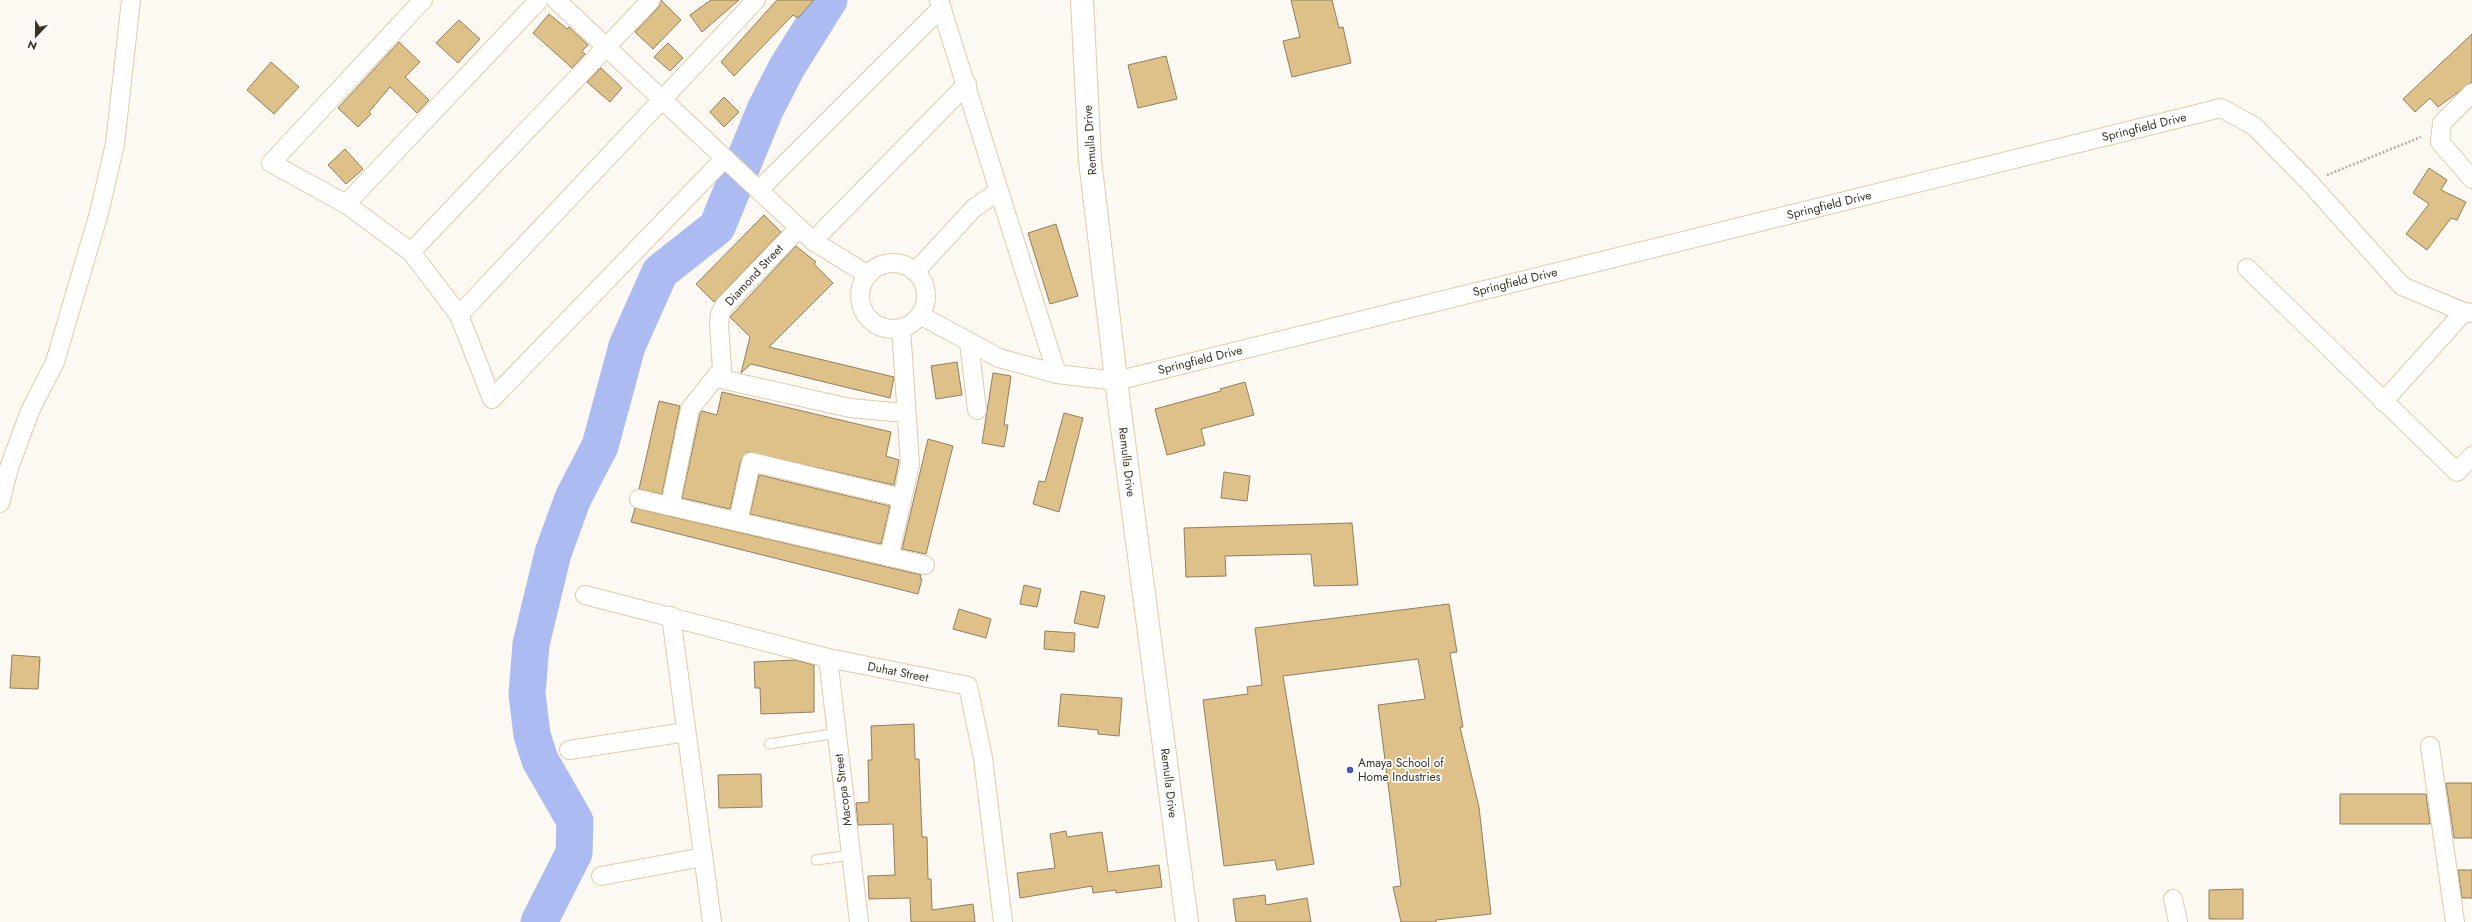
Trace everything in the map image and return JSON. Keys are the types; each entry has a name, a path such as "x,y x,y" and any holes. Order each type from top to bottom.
{"main road":[{"name":"Remulla Drive","path":"1082,0 1090,160 1116,381 1187,922"}],"street":[{"path":"0,503 9,468 30,411 55,362 100,213 115,144 131,0"},
{"path":"423,0 272,163 346,204 411,252 459,314 492,400 741,173 940,4 967,84 1057,374"},
{"path":"346,204 539,0"},
{"path":"556,0 813,241 868,275"},
{"path":"411,252 651,0"},
{"path":"459,314 756,0"},
{"path":"813,241 967,84"},
{"path":"2472,93 2442,123 2440,142 2472,179"},
{"name":"Springfield Drive","path":"1116,381 2221,108 2254,126 2309,182 2402,286 2468,312"},
{"path":"915,272 974,208 999,191"},
{"name":"Diamond Street","path":"670,506 690,409 722,369 719,324 720,314 724,306 799,228"},
{"path":"896,263 915,272 921,279 926,293 924,307 920,315 908,326 901,328 881,326 865,313 860,294 868,275 886,264 896,263"},
{"path":"2248,268 2383,402 2457,472 2472,456"},
{"path":"2383,402 2468,312"},
{"path":"920,315 999,358 1057,374 1116,381"},
{"path":"889,557 910,464 901,328"},
{"path":"969,342 977,410"},
{"path":"716,378 850,408 906,413"},
{"path":"738,522 751,462 902,498"},
{"path":"639,499 925,565"},
{"name":"Duhat Street","path":"585,596 671,616 828,658 968,686 982,758 1002,922"},
{"path":"671,616 712,922"},
{"name":"Macopa Street","path":"828,658 859,922"},
{"path":"569,750 686,732"},
{"path":"2430,746 2455,922"},
{"path":"601,876 703,858"},
{"path":"2173,899 2178,922"}],"lane":[{"path":"769,744 837,733"},
{"path":"816,860 851,854"}],"path":[{"path":"2309,182 2411,140 2441,131"}],"building":[{"path":"661,0 681,20 653,49 635,32 659,7"},
{"path":"711,0 739,0 702,32 690,15"},
{"path":"777,0 814,0 798,18 793,15 734,76 721,62"},
{"path":"1291,0 1332,0 1339,28 1343,27 1351,63 1292,77 1283,41 1300,37"},
{"path":"549,14 567,29 569,27 588,45 582,51 585,54 572,68 533,33"},
{"path":"459,20 480,39 458,63 436,43"},
{"path":"2472,34 2472,82 2438,107 2430,98 2415,112 2403,99"},
{"path":"399,42 420,62 405,77 429,100 417,113 390,87 369,112 371,114 358,127 338,108"},
{"path":"668,43 683,58 670,71 654,57"},
{"path":"1166,56 1177,99 1138,108 1128,65"},
{"path":"271,62 299,87 274,114 247,90"},
{"path":"601,68 622,88 610,102 587,82"},
{"path":"724,97 739,112 724,127 710,112"},
{"path":"345,149 363,169 346,184 328,165"},
{"path":"2429,168 2447,180 2441,190 2466,202 2457,220 2451,218 2427,250 2406,234 2429,204 2413,193"},
{"path":"764,215 781,232 714,302 696,284"},
{"path":"1056,224 1078,296 1050,304 1028,233"},
{"path":"796,246 816,262 814,264 833,283 769,347 894,377 890,398 751,364 741,373 750,337 730,317"},
{"path":"957,362 962,395 936,399 931,366"},
{"path":"993,373 1011,376 1004,425 1008,425 1004,447 982,443"},
{"path":"1245,382 1254,415 1201,429 1205,445 1167,455 1155,409 1221,391 1220,389"},
{"path":"722,392 891,432 886,456 899,460 894,485 748,452 741,460 730,509 682,498 700,414 702,411 717,415"},
{"path":"659,401 680,406 662,494 639,489"},
{"path":"1064,413 1083,418 1059,512 1033,504 1039,481 1045,482"},
{"path":"928,439 953,446 926,554 902,549"},
{"path":"1224,472 1250,476 1247,501 1221,498"},
{"path":"759,475 890,506 881,544 750,514"},
{"path":"635,508 921,575 920,578 922,579 918,594 631,522"},
{"path":"1352,523 1358,585 1314,586 1311,554 1225,556 1226,576 1186,577 1184,528"},
{"path":"1024,585 1041,589 1037,607 1020,604"},
{"path":"1081,591 1105,596 1098,628 1074,623"},
{"path":"1449,604 1457,652 1450,653 1463,727 1460,727 1479,807 1491,914 1436,920 1436,922 1401,922 1393,887 1401,886 1378,705 1425,699 1418,659 1283,676 1314,864 1277,870 1275,860 1224,866 1203,700 1248,694 1247,687 1262,685 1255,628"},
{"path":"959,609 991,619 986,638 953,629"},
{"path":"1045,631 1075,633 1074,652 1044,649"},
{"path":"12,655 40,657 38,689 10,688"},
{"path":"795,660 814,665 814,712 761,714 760,688 755,688 754,662"},
{"path":"1061,694 1122,698 1119,736 1098,734 1098,730 1058,726"},
{"path":"914,724 915,759 919,759 922,837 927,837 928,879 931,879 932,910 973,904 975,922 911,922 910,898 869,899 868,876 895,875 893,824 858,825 856,803 869,802 868,760 872,760 871,726"},
{"path":"761,774 762,807 719,808 718,775"},
{"path":"2446,783 2472,783 2472,838 2454,838"},
{"path":"2340,794 2426,794 2430,824 2340,824"},
{"path":"1066,831 1067,837 1102,832 1108,872 1159,865 1162,887 1116,893 1116,890 1093,893 1092,886 1020,898 1017,873 1055,868 1050,834"},
{"path":"2458,870 2472,870 2472,898 2462,898"},
{"path":"2243,889 2243,919 2209,919 2209,890"},
{"path":"1265,895 1266,905 1307,898 1311,922 1236,922 1233,899"}],"waterway":[{"path":"539,922 574,853 575,821 540,760 532,735 527,694 531,644 553,553 573,498 600,446 627,346 660,272 717,227 765,110 787,67 829,0"}],"place":[{"name":"Amaya School of Home Industries","path":"1350,770"}]}
